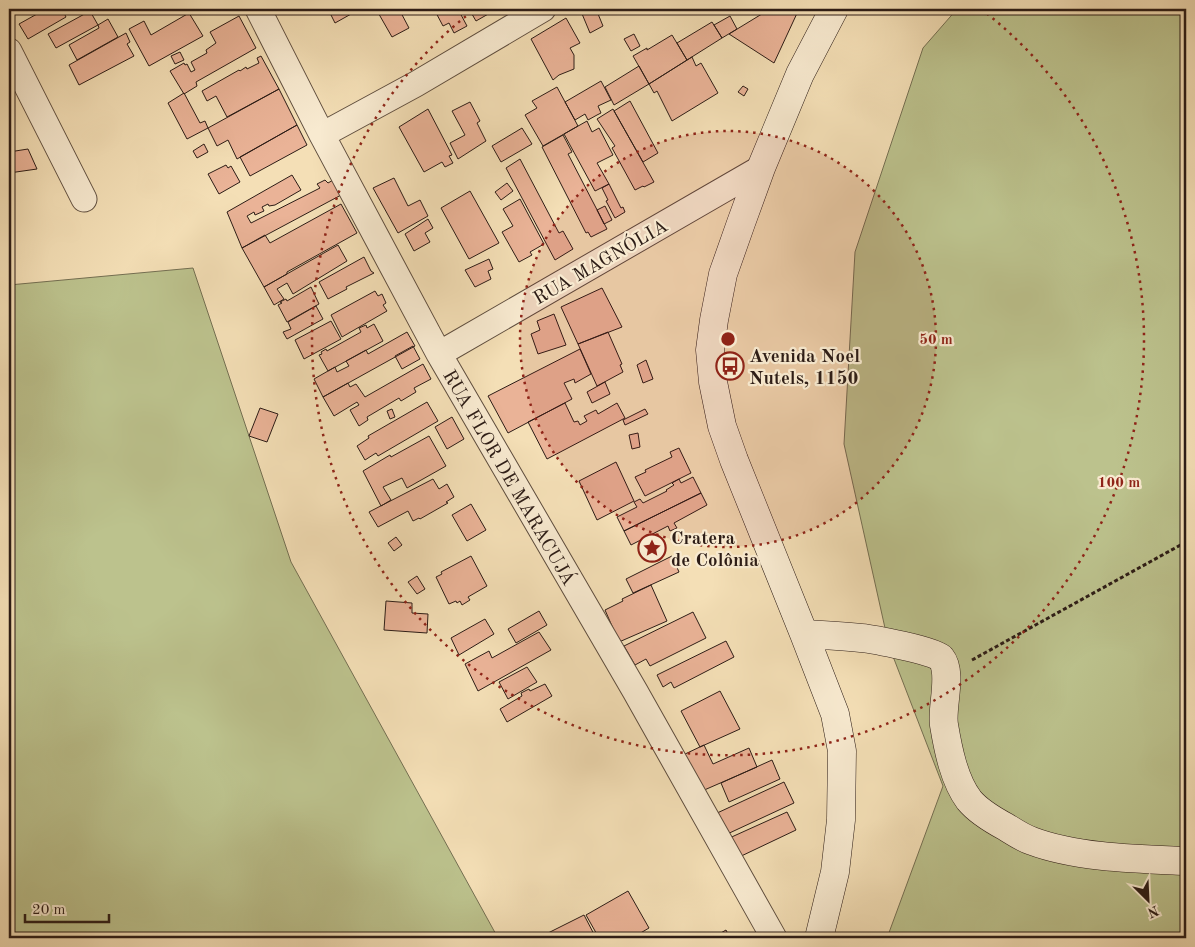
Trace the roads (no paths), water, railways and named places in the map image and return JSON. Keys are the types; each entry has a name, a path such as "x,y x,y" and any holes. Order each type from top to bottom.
{"street":[{"name":"RUA FLOR DE MARACUJÁ","path":"258,9 322,135 439,354 635,691 774,938"},
{"path":"322,135 416,84 543,9"},
{"path":"820,938 835,872 841,820 842,751 835,714 737,469 722,426 713,382 710,350 723,274 761,168 800,74 834,9"},
{"path":"9,52 84,199"},
{"name":"RUA MAGNÓLIA","path":"439,354 761,168"},
{"path":"804,634 864,638 923,650 940,656 944,662 946,672 943,722 955,772 969,800 982,812 999,823 1032,841 1063,849 1122,858 1186,861"}],"place":[{"name":"Avenida Noel Nutels, 1150","path":"730,366"},
{"name":"Cratera de Colônia","path":"652,548"}]}
